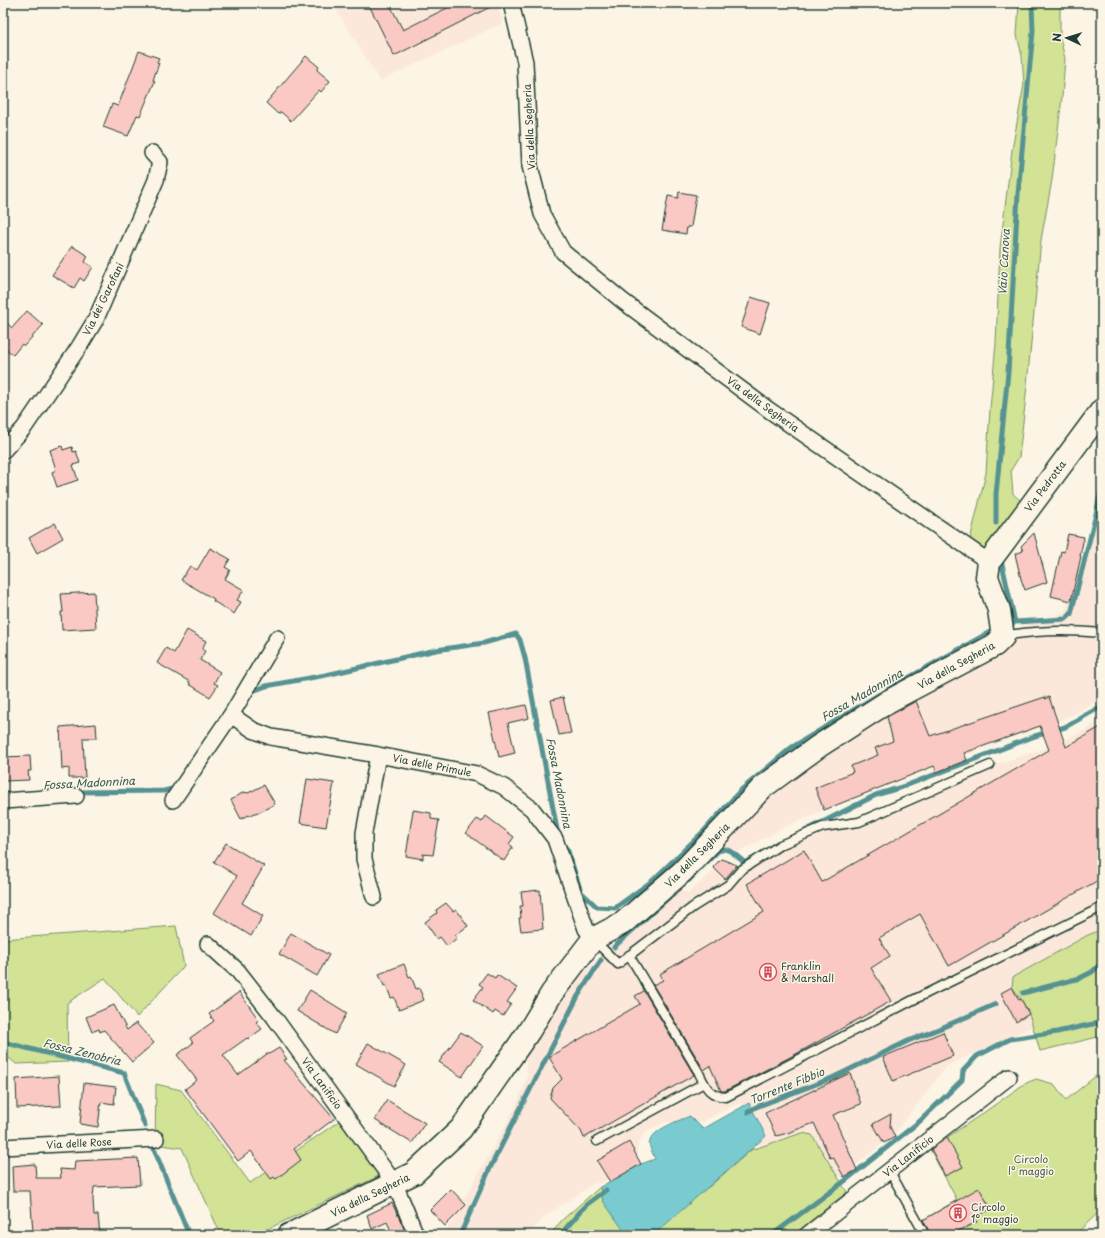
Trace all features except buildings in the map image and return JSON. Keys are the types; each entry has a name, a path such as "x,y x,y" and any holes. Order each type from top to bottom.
{"street":[{"name":"Via della Segheria","path":"289,1235 414,1174 461,1129 529,1030 552,993 593,939 623,923 682,872 763,787 819,746 889,701 995,645 1003,637 999,610 987,577 989,562 769,410 624,302 563,252 542,214 530,166 525,62 511,3"},
{"name":"Via dei Garofani","path":"3,451 24,428 79,347 96,319 156,180 160,162 152,153"},
{"name":"Via Pedrotta","path":"989,562 1102,410"},
{"path":"173,800 232,715 278,638"},
{"name":"Via delle Primule","path":"232,715 253,730 270,738 378,755 477,774 504,787 532,809 555,839 586,929 593,939"},
{"path":"374,897 364,859 364,833 378,755"},
{"path":"3,801 76,796"},
{"name":"Via Lanificio","path":"208,944 243,976 274,1016 395,1184 416,1235"},
{"name":"Via Lanificio","path":"807,1235 1009,1077"},
{"name":"Via delle Rose","path":"3,1147 156,1139"}],"lane":[{"path":"1003,637 1028,632 1102,633"},
{"path":"593,939 618,964 692,907 728,885 741,870 780,845 823,827 858,822 990,765"},
{"path":"630,955 704,1083 712,1094 726,1096 912,1000 1102,907"},
{"path":"597,1141 704,1083"},
{"path":"889,1170 925,1235"}],"shaded area":[{"path":"332,3 496,3 503,23 380,81"},
{"path":"1102,493 1102,697 1075,714 860,795 787,826 736,853 727,852 717,843 750,809 815,757 1010,630 1065,612"},
{"path":"1102,720 1102,948 1037,1025 947,1066 895,1133 831,1186 790,1136 761,1149 740,1103 685,1130 676,1122 666,1122 650,1129 643,1135 638,1145 637,1154 640,1161 601,1183 595,1183 544,1217 528,1235 444,1235 516,1106 528,1075 526,1069 526,1058 531,1045 553,1015 558,1000 566,985 578,978 640,917 679,882 682,891 688,893 716,869 723,871 729,878 755,861 825,828 963,775 1049,747 1087,729"}],"green space":[{"path":"1019,3 1060,3 1060,37 1065,59 1052,180 1041,240 1019,457 1011,470 1013,494 1030,509 992,560 970,540 986,473 996,343 1000,248 1012,150 1024,84 1022,56 1017,35"},
{"path":"176,926 184,966 137,1017 105,978 67,1003 68,1062 16,1064 3,1053 3,939"},
{"path":"1102,929 1102,1036 1040,1051 1029,1014 1021,999 1012,987 1013,977 1086,936"},
{"name":"Circolo I° maggio","path":"1102,1071 1102,1209 1075,1235 931,1235 923,1220 957,1200 930,1149 1024,1084 1036,1079 1054,1084 1066,1100"},
{"path":"156,1084 181,1090 250,1183 339,1121 379,1176 255,1235 221,1235 182,1148 155,1144"},
{"path":"802,1133 812,1135 847,1192 793,1235 550,1235 562,1220 600,1187 603,1201 709,1187 751,1150"}],"water":[{"path":"749,1103 766,1136 657,1232 647,1233 624,1231 603,1201 600,1187 641,1164 655,1159 650,1148 650,1141 652,1137 662,1129 690,1116 703,1129"}],"waterway":[{"name":"Vaio Canova","path":"996,523 996,494 1008,372 1018,194 1033,31 1032,3"},
{"name":"Fossa Madonnina","path":"1010,626 1015,622 1066,619 1071,614 1102,486"},
{"name":"Vaio Canova","path":"1002,564 1015,622"},
{"name":"Fossa Madonnina","path":"887,690 990,632"},
{"name":"Fossa Madonnina","path":"250,694 253,691 266,686 326,675 436,650 484,643 516,634 520,640 525,658 558,835"},
{"name":"Fossa Madonnina","path":"563,844 568,851 581,892 597,907 615,908 652,881 705,830 740,791 791,748 880,694"},
{"path":"803,832 876,795 905,786 1035,736 1065,727 1102,706"},
{"name":"Fossa Madonnina","path":"76,792 164,791 176,788"},
{"path":"689,880 718,851 725,849 732,852 745,863 750,860"},
{"path":"614,947 674,893"},
{"path":"460,1235 491,1166 578,996 601,960"},
{"name":"Torrente Fibbio","path":"1023,993 1080,978 1092,972 1102,962"},
{"name":"Torrente Fibbio","path":"748,1112 756,1107 832,1078 908,1041 996,1004"},
{"path":"772,1235 846,1180 920,1121 962,1080 963,1071 977,1056 1010,1039 1057,1032 1102,1022"},
{"name":"Fossa Zenobria","path":"3,1042 124,1073 145,1126"},
{"name":"Fossa Zenobria","path":"154,1149 189,1235"},
{"name":"Torrente Fibbio","path":"560,1235 586,1205 606,1190"}],"place":[{"name":"Franklin & Marshall","path":"768,972"},
{"name":"Circolo 1° maggio","path":"958,1213"}]}
